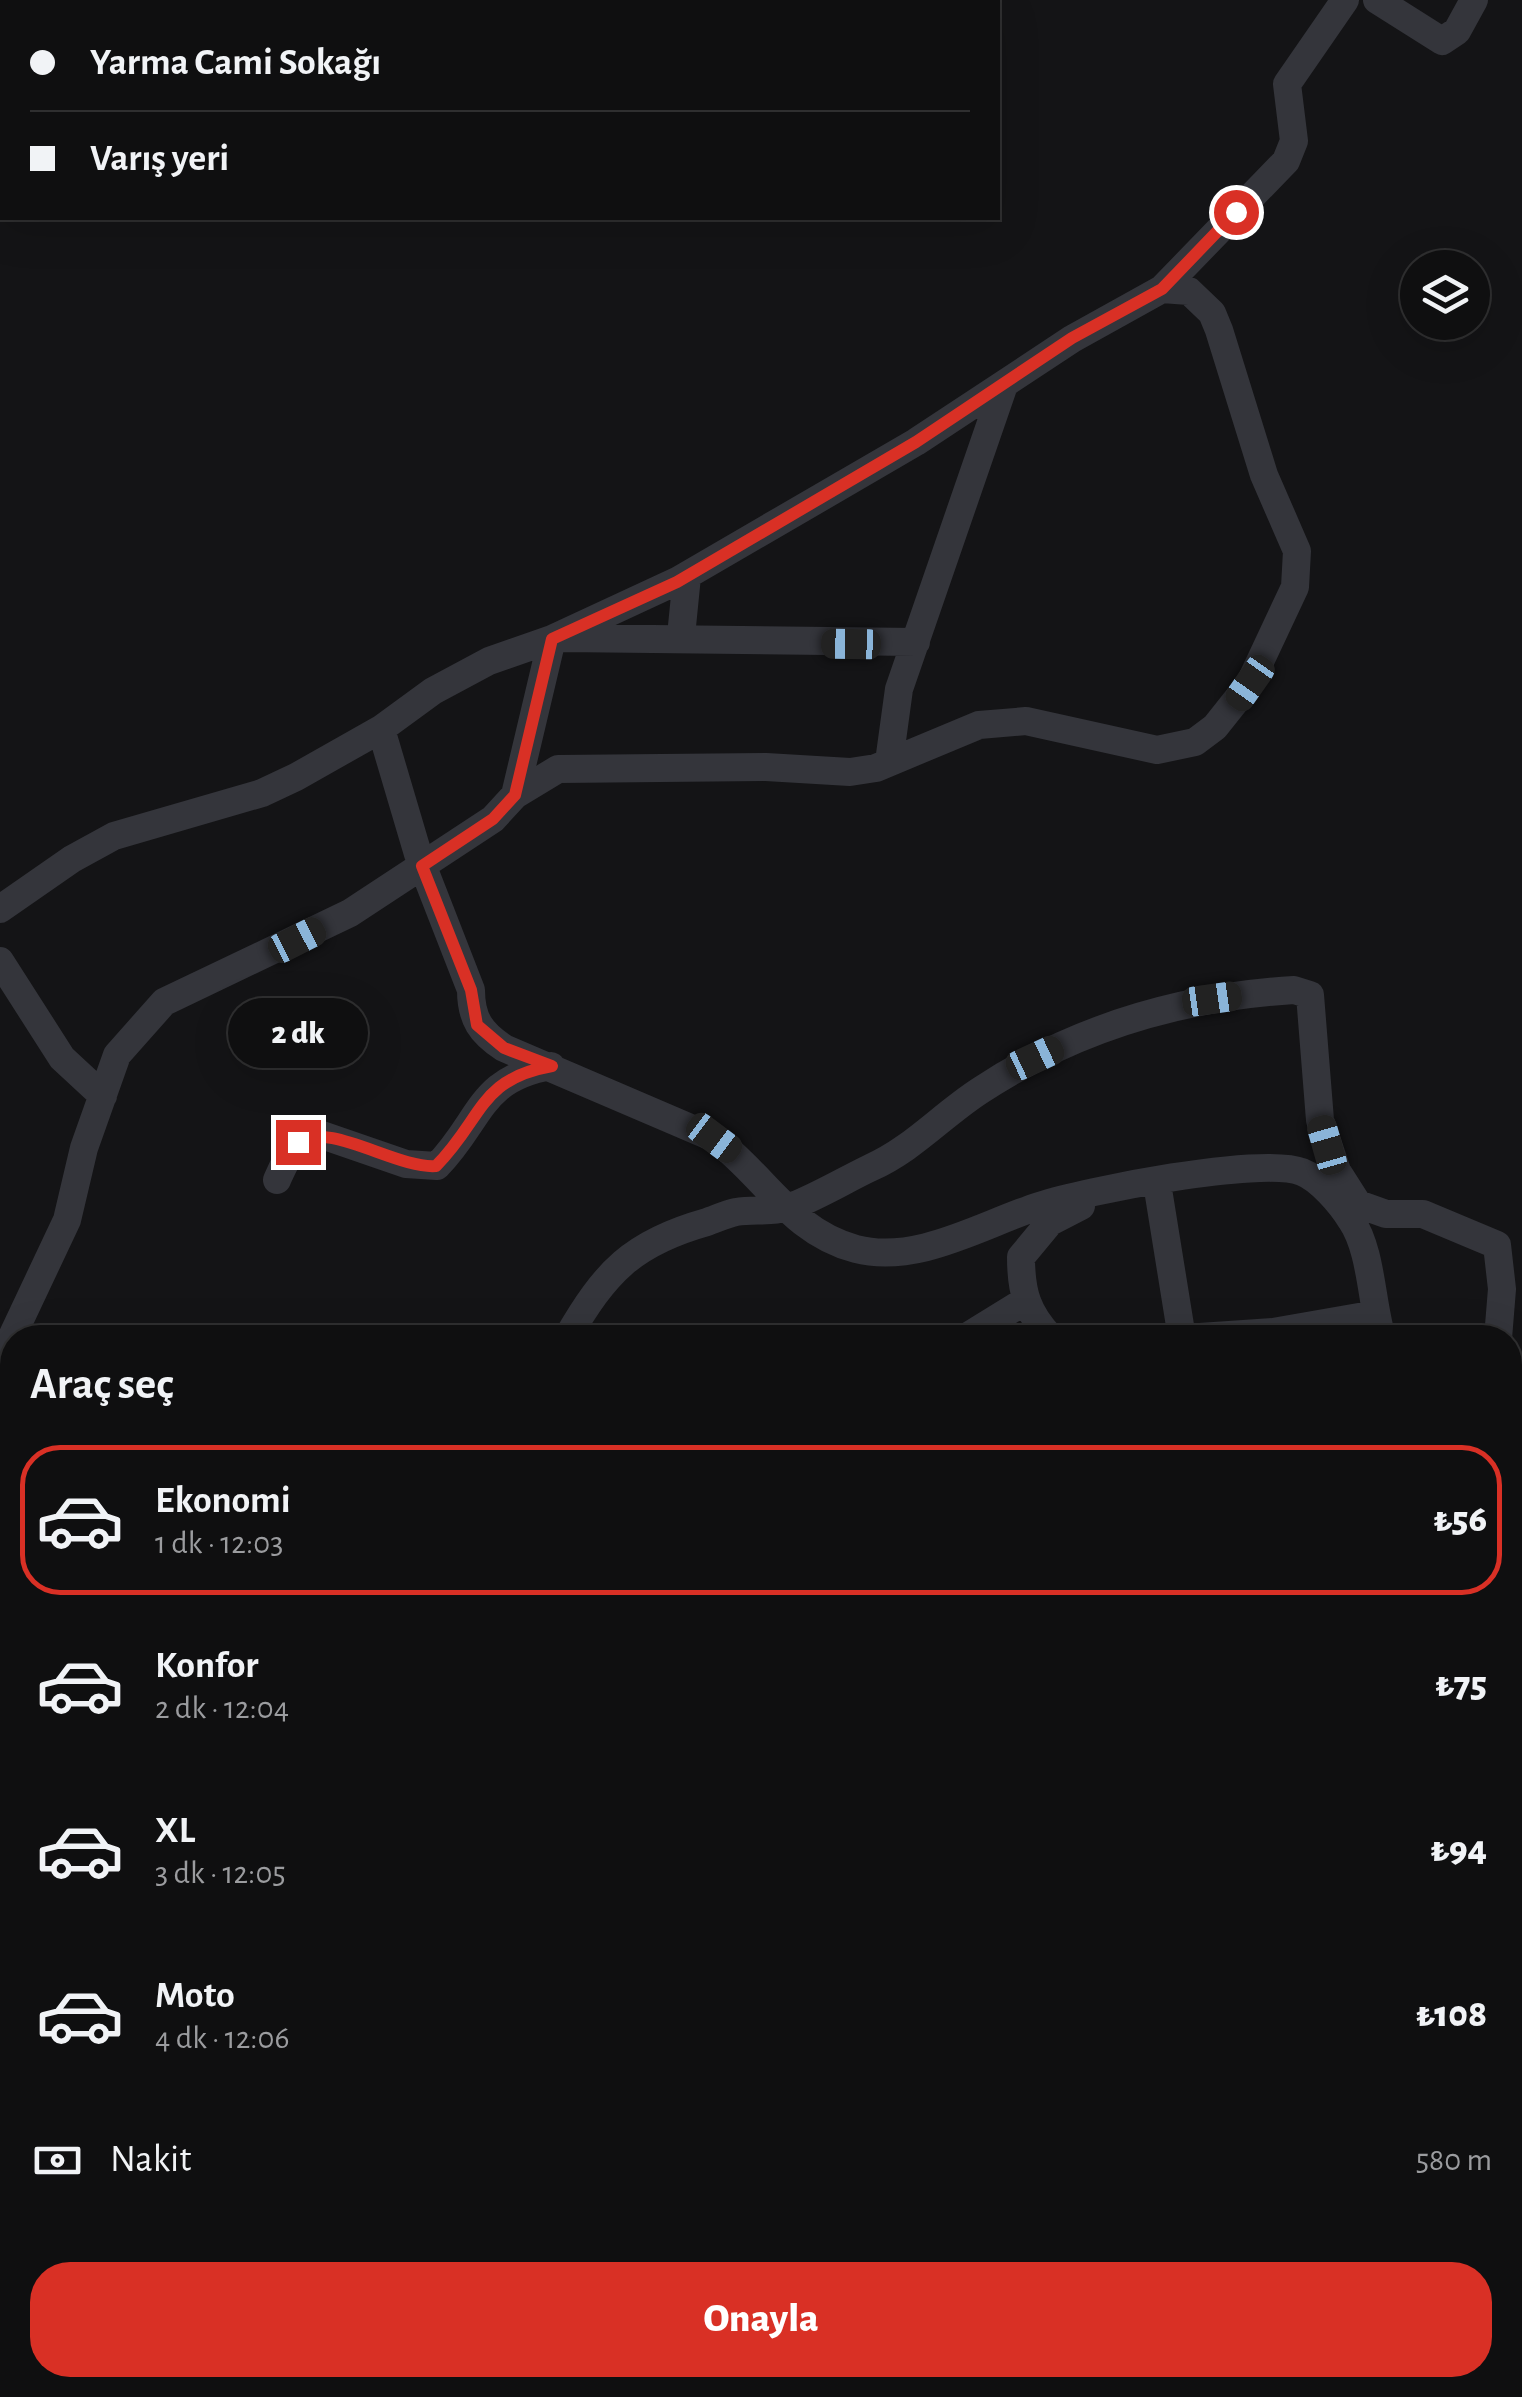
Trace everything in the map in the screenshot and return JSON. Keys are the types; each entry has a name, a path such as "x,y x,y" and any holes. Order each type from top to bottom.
{"street":[{"path":"0,909 72,858 114,836 262,792 382,728 433,691 489,661 552,639 687,576 852,481 1072,338 1162,289 1286,161 1294,141 1287,84 1345,0"},
{"path":"1377,0 1442,41 1457,31 1474,0"},
{"path":"17,1325 67,1220 84,1148 118,1056 164,1002 350,914 493,819 515,795 558,770 766,768 850,772 889,762 978,725 1007,721 1026,721 1157,750 1174,749 1215,728 1250,683 1296,587 1297,551 1264,475 1212,313 1189,291 1162,289"},
{"path":"889,762 900,689 1004,385"},
{"path":"681,636 687,576"},
{"path":"552,639 681,636 781,643 916,642"},
{"path":"515,795 552,639"},
{"path":"382,728 422,866 467,980 477,1025 504,1048 552,1066 617,1100 714,1138 740,1157 783,1208 834,1242 860,1250 936,1244 1037,1206 1107,1186 1216,1172 1301,1172 1318,1182 1359,1234 1379,1325"},
{"path":"0,961 62,1058 103,1096"},
{"path":"574,1325 586,1301 620,1262 684,1228 736,1212 783,1208 890,1158 978,1091 1097,1029 1182,1004 1294,990 1310,994 1315,1013 1320,1120 1337,1171 1358,1204 1372,1210 1423,1214 1497,1244 1502,1289 1499,1325"},
{"path":"276,1180 298,1142 308,1135 320,1134 406,1164 436,1166 496,1088 517,1072 552,1066"},
{"path":"1039,1325 1025,1301 1021,1257 1035,1236 1075,1208 1145,1184"},
{"path":"1145,1184 1180,1325"},
{"path":"987,1325 1025,1301"}],"route":[{"path":"298,1142 308,1135 320,1134 406,1164 436,1166 496,1088 517,1072 552,1066 504,1048 477,1025 471,1009 471,990 422,866 493,819 515,795 552,639 677,582 756,532 916,442 1072,338 1162,289 1236,212"}]}
